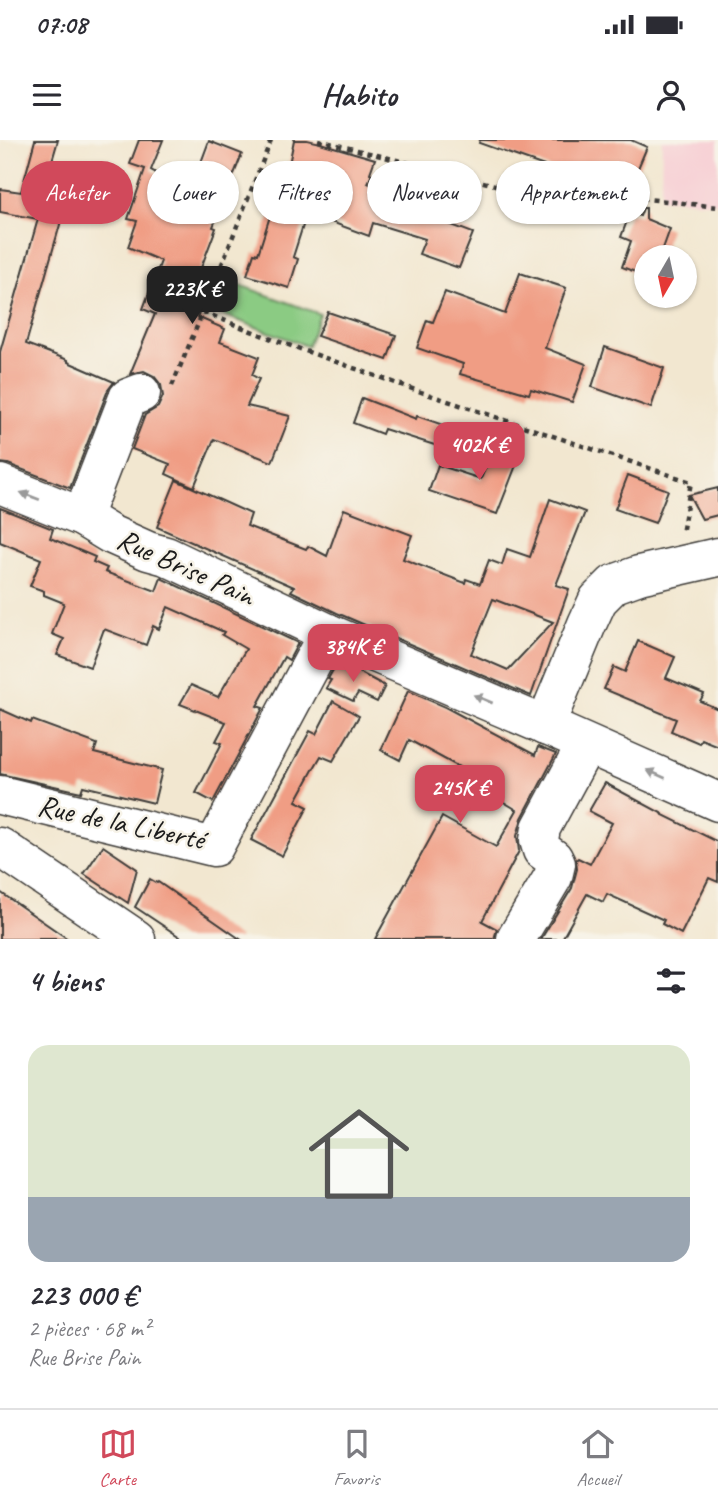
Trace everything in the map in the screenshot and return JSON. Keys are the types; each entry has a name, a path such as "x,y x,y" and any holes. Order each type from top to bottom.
{"street":[{"path":"82,517 128,398 154,395"},
{"name":"Rue Brise Pain","path":"0,485 82,517 110,534 166,556 327,633 718,802"},
{"path":"545,726 598,600 614,584 639,575 718,557"},
{"name":"Rue de la Liberté","path":"0,795 214,847 327,633"},
{"path":"516,939 553,877 556,864 553,858 542,850 539,840 541,828 580,756"},
{"path":"0,847 136,939"}],"path":[{"path":"154,395 203,312 271,140"},
{"path":"318,140 503,187 587,192 718,207"},
{"path":"203,312 421,393 691,482 682,536"}],"shaded area":[{"path":"662,140 718,140 718,203 661,198"}],"green space":[{"path":"220,278 320,314 307,346 207,309"}],"building":[{"path":"35,140 58,140 52,161 29,161"},
{"path":"139,140 163,140 155,161 147,161 147,224 214,224 213,227 216,228 198,276 212,281 197,317 225,329 220,342 259,357 252,375 259,379 247,406 290,416 272,462 214,439 194,487 166,474 170,464 132,449 145,415 158,407 163,396 161,385 154,376 144,371 130,374 155,314 143,309 161,261 128,247 137,221 133,220 133,204 145,169 133,165 131,161"},
{"path":"294,140 320,143 375,159 367,161 367,224 373,224 369,236 337,224 353,224 353,161 290,161"},
{"path":"480,140 631,140 647,147 641,161 530,161 479,143"},
{"path":"209,141 242,154 239,162 202,161"},
{"path":"0,189 21,192 21,216 0,212"},
{"path":"650,221 670,229 664,245 634,245 634,272 622,267 631,241 621,237 626,224 650,224"},
{"path":"37,224 60,224 26,344 114,382 108,390 70,488 0,463 0,352"},
{"path":"268,224 304,224 293,257 298,259 289,288 247,275 254,253 258,254"},
{"path":"376,224 449,224 473,233 459,268 419,254 425,239"},
{"path":"520,273 566,288 545,348 586,364 572,402 531,389 529,394 460,374 463,364 417,348 427,320 433,322 445,292 505,314"},
{"path":"328,312 396,335 387,360 317,336"},
{"path":"605,347 664,368 651,408 592,387"},
{"path":"362,398 416,419 417,416 452,428 444,448 384,429 382,434 353,423"},
{"path":"494,446 520,455 497,514 429,491 438,465 481,479"},
{"path":"628,475 668,490 655,523 615,509"},
{"path":"176,480 251,514 247,526 306,549 308,546 327,556 344,509 412,535 403,559 465,583 466,579 480,584 489,560 502,565 507,549 530,557 550,499 585,512 556,585 569,589 531,696 337,613 291,591 294,587 157,527","holes":["493,599 553,622 508,670 471,654"]},
{"path":"718,488 718,515 702,519 689,495"},
{"path":"0,508 53,529 50,538 95,557 93,562 107,568 105,572 156,591 161,578 298,643 289,660 284,657 257,706 263,708 213,802 196,793 222,743 216,741 226,722 180,704 191,685 218,697 246,649 222,635 224,632 168,607 159,629 153,626 146,645 104,629 90,667 57,655 64,639 52,634 64,603 30,586 41,559 0,542"},
{"path":"638,641 675,657 666,678 704,694 700,701 718,709 718,746 701,739 699,743 671,731 676,719 604,689 614,667 625,672"},
{"path":"338,661 385,686 377,702 358,693 353,701 326,688"},
{"path":"408,691 445,707 535,755 538,747 556,754 522,818 517,836 519,851 482,921 497,929 494,939 375,939 442,817 496,847 517,810 456,773 459,767 409,740 400,760 381,750"},
{"path":"333,701 359,716 333,761 321,756 314,768 296,801 308,807 282,856 251,840 310,731 316,734"},
{"path":"0,709 31,723 32,720 97,744 94,753 162,770 154,803 83,786 81,792 0,774"},
{"path":"605,783 718,842 718,882 709,878 681,934 662,924 664,920 607,894 603,902 587,894 562,939 541,939 572,888 577,869 576,860 578,858 590,864 612,823 589,811"},
{"path":"103,846 137,869 128,903 84,874"},
{"path":"150,879 240,939 183,939 135,907"},
{"path":"0,892 68,939 0,939"}]}
